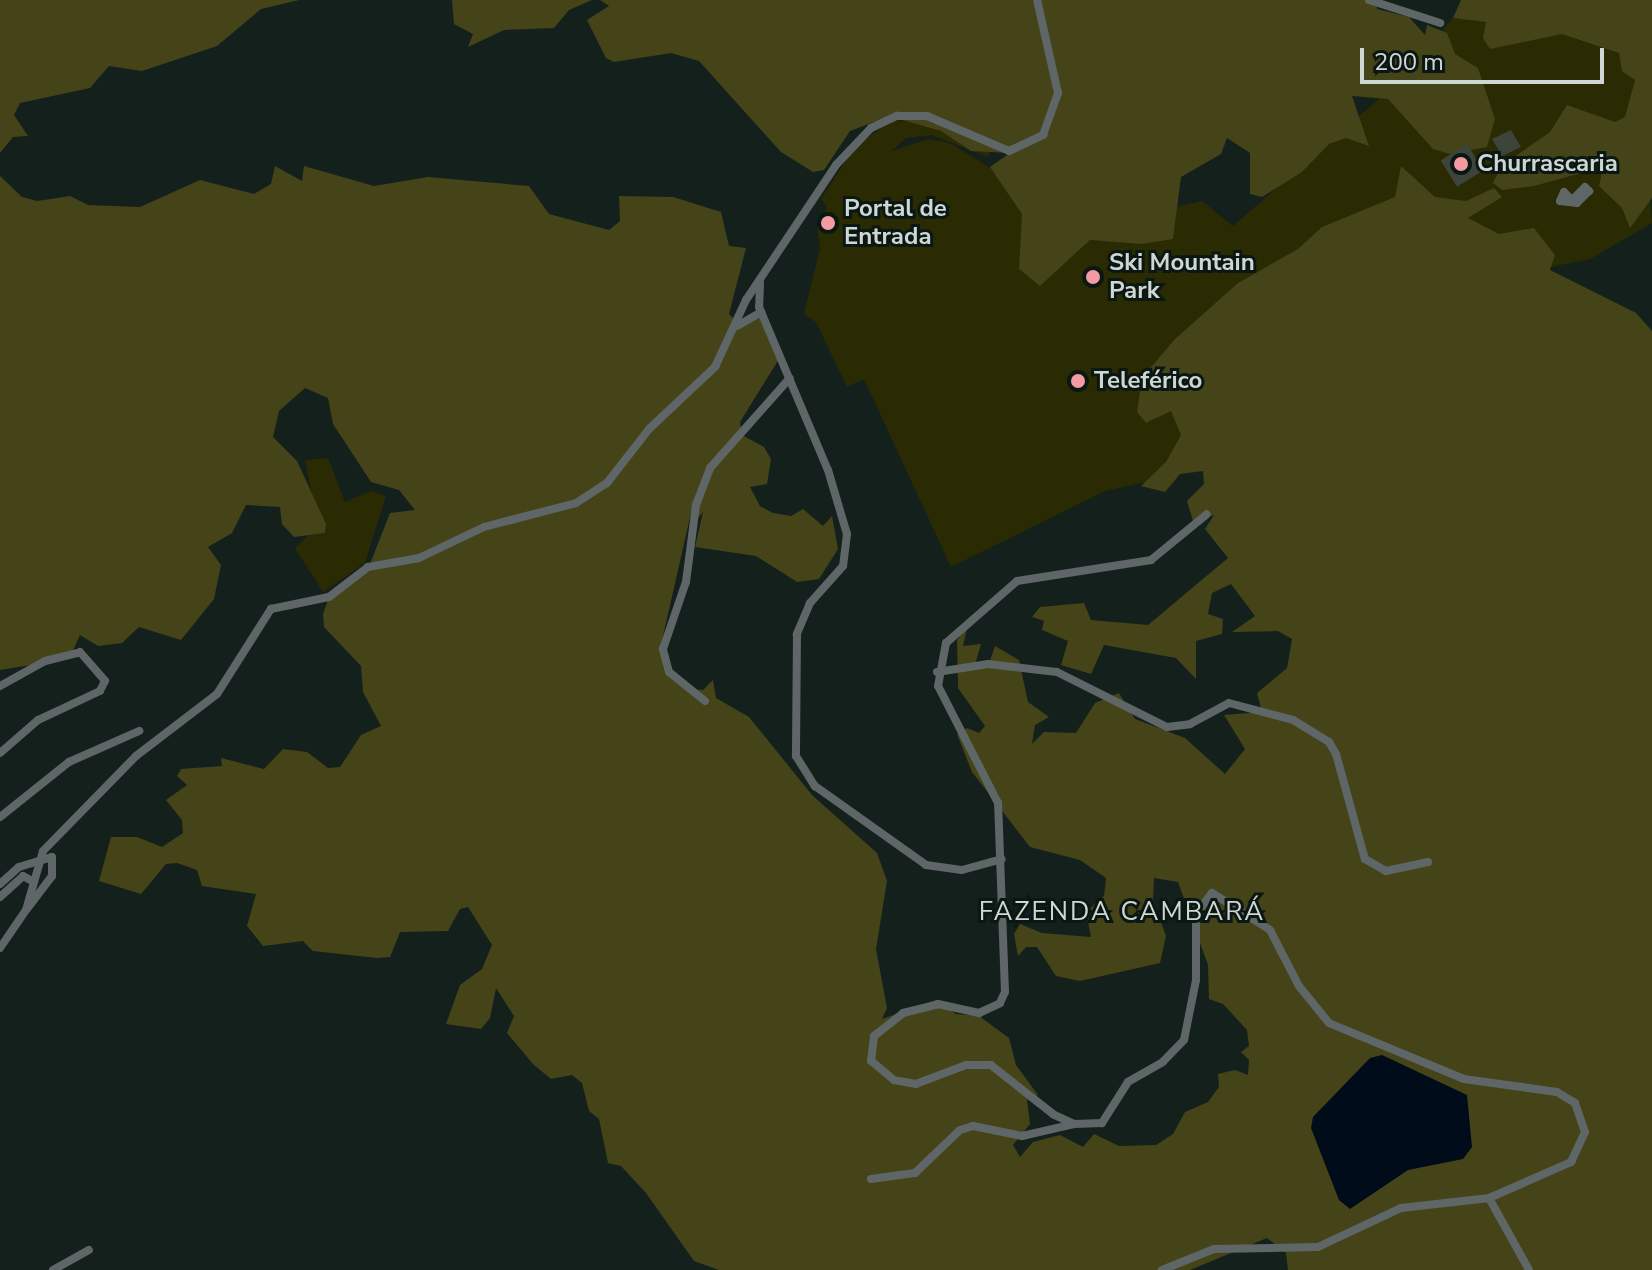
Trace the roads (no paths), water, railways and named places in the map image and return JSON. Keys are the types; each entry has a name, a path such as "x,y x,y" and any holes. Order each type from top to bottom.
{"street":[{"path":"0,884 38,858 136,756 217,694 271,609 329,597 368,567 419,558 484,527 588,497 715,367 746,300 836,165 883,121 927,116 1009,151 1043,135 1058,93 1037,0"},
{"path":"1369,0 1440,23"},
{"path":"760,283 760,310 838,498 848,551 801,619 796,756 815,786 926,865 962,870 1002,859"},
{"path":"746,300 760,310"},
{"path":"733,329 760,310"},
{"path":"705,701 669,672 663,649 686,582 696,505 710,468 790,378"},
{"path":"1074,1124 991,1065 966,1065 916,1084 894,1080 871,1061 874,1036 903,1013 938,1004 991,1010 1005,992 1007,977 998,803 937,672 946,643 1017,581 1151,560 1207,514"},
{"path":"0,686 45,661 80,652 105,681 100,691 38,720 0,753"},
{"path":"937,672 988,664 1057,672 1167,727 1190,724 1229,703 1293,720 1329,742 1336,754 1365,859 1386,871 1428,862"},
{"path":"0,817 69,762 139,731"},
{"path":"0,948 57,866 52,857 38,858"},
{"path":"26,910 38,858"},
{"path":"0,897 23,876 32,881"},
{"path":"871,1179 915,1173 950,1138 973,1126 1022,1136 1074,1124 1102,1123 1128,1082 1184,1040 1196,980 1196,914 1206,896 1221,894 1270,930 1299,986 1329,1023 1464,1079 1540,1085 1575,1103 1585,1132 1571,1162 1489,1198 1401,1208 1318,1247 1214,1249 1162,1270"},
{"path":"1489,1198 1529,1270"},
{"path":"53,1270 89,1250"}],"water":[{"path":"1382,1055 1467,1095 1472,1147 1463,1159 1408,1170 1350,1209 1339,1200 1311,1128 1313,1117 1370,1058"}],"place":[{"name":"Churrascaria","path":"1461,164"},
{"name":"Portal de Entrada","path":"828,223"},
{"name":"Ski Mountain Park","path":"1093,277"},
{"name":"Teleférico","path":"1078,381"}],"district":[{"name":"FAZENDA CAMBARÁ","path":"1122,912"}]}
